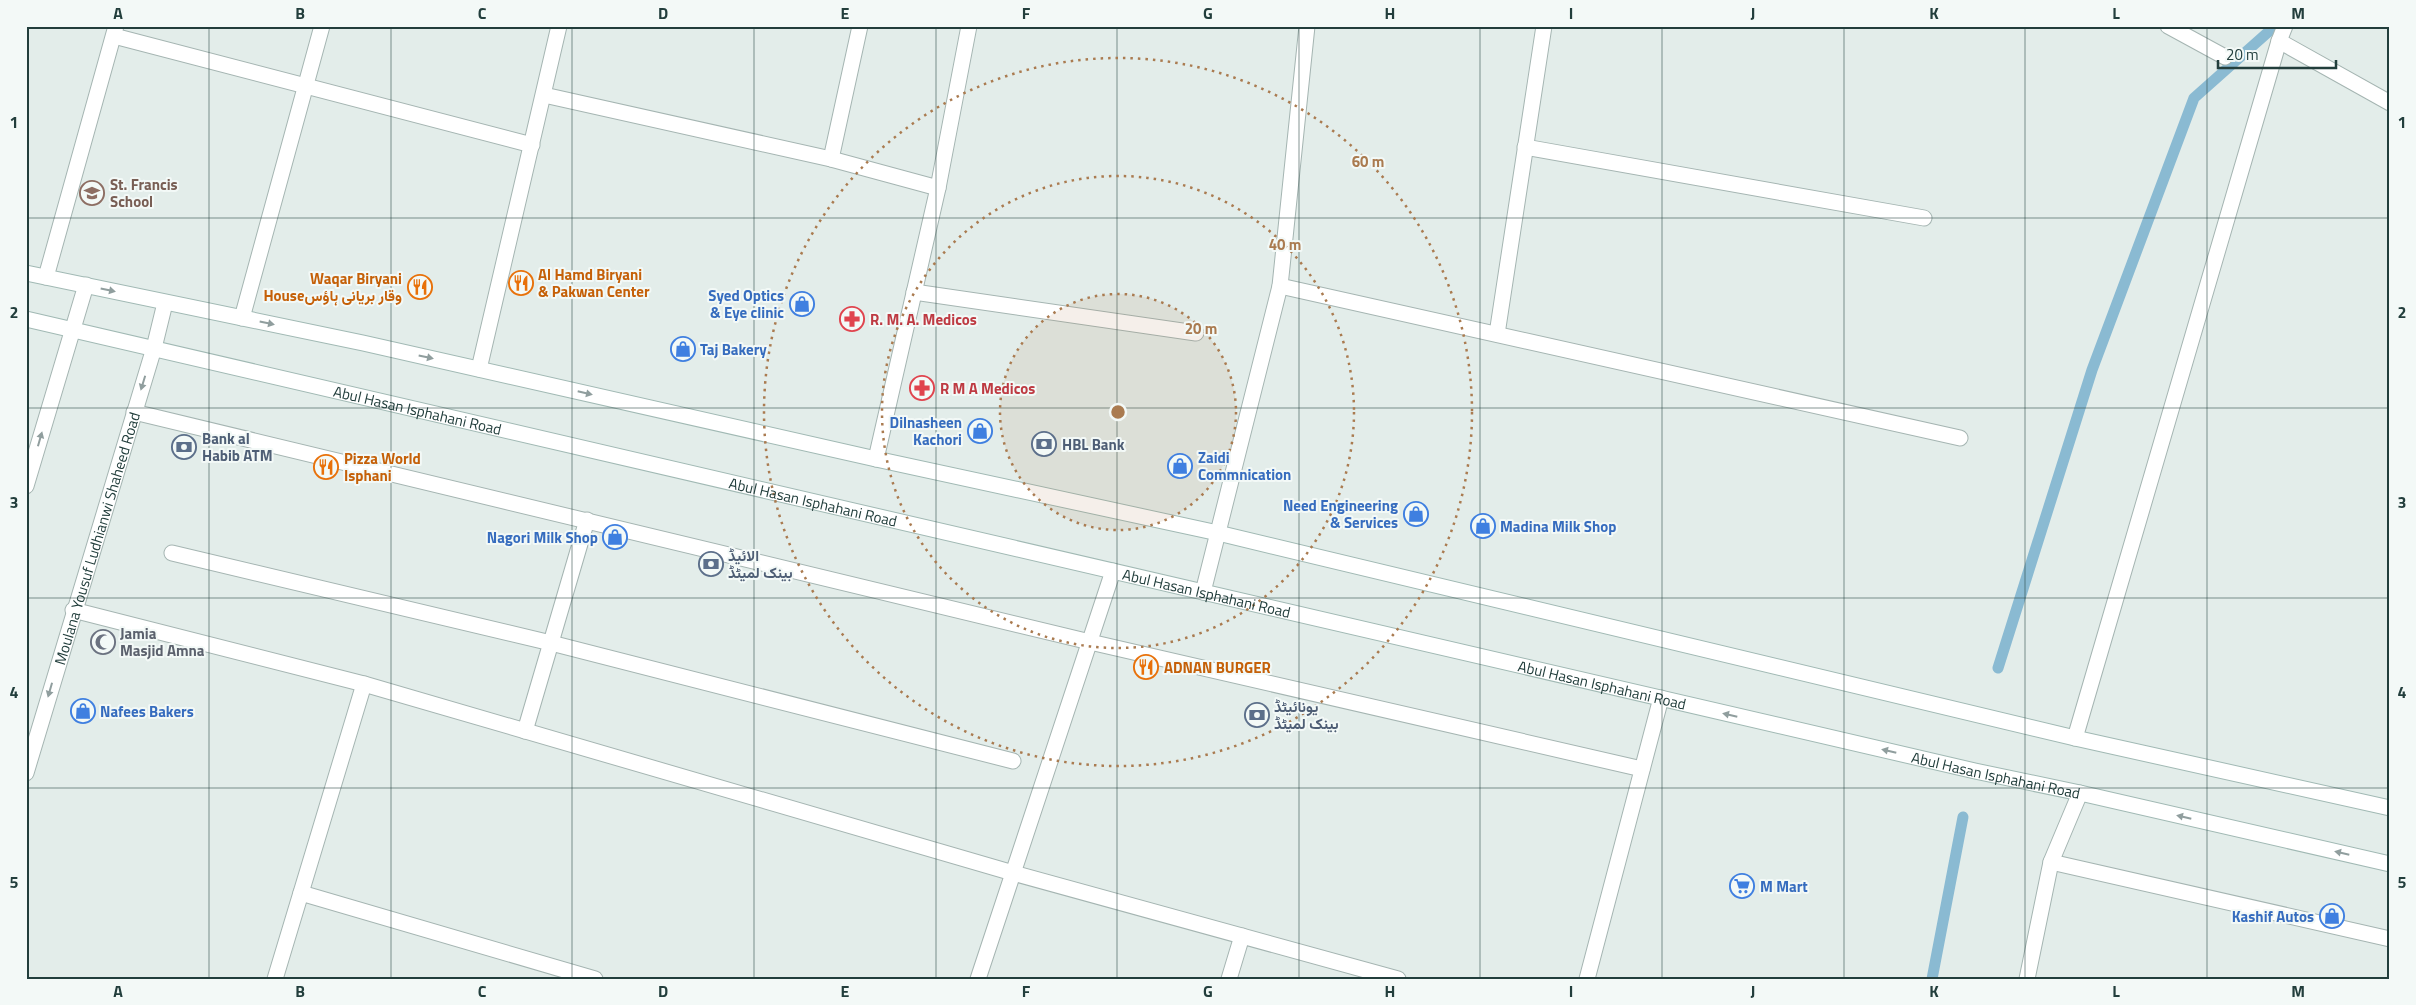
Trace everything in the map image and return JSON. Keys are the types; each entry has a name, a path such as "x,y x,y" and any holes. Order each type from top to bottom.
{"street":[{"path":"242,318 322,26"},
{"path":"479,369 559,26"},
{"path":"831,159 860,26"},
{"path":"876,459 938,188 969,26"},
{"path":"1203,592 1280,286 1307,26"},
{"path":"1497,334 1544,26"},
{"path":"2076,738 2279,40 2285,26"},
{"path":"2174,28 2225,56"},
{"path":"46,277 115,31 306,86 532,145"},
{"path":"2279,40 2390,103"},
{"path":"544,94 831,159 938,188"},
{"path":"1525,147 1924,218"},
{"path":"26,273 479,369 876,459 1218,533 2076,738 2390,808"},
{"path":"26,486 86,286"},
{"path":"1280,286 1960,438"},
{"path":"914,292 1196,333"},
{"name":"Moulana Yousuf Ludhianwi Shaheed Road","path":"26,773 154,348 165,302"},
{"name":"Abul Hasan Isphahani Road","path":"26,319 1975,771 2390,864"},
{"path":"134,412 1090,642 1642,769"},
{"path":"525,731 587,520"},
{"path":"172,553 551,643 1013,761"},
{"path":"978,979 1113,571"},
{"path":"74,610 364,684 1013,873 1398,979"},
{"path":"276,979 364,684"},
{"path":"1587,979 1661,698"},
{"path":"2027,979 2051,862 2080,793"},
{"path":"2051,862 2390,938"},
{"path":"301,893 595,979"},
{"path":"1229,979 1242,936"}],"waterway":[{"path":"1998,668 2092,370 2194,98 2275,26"},
{"path":"1932,979 1963,817"}],"place":[{"name":"St. Francis School","path":"92,193"},
{"name":"Al Hamd Biryani & Pakwan Center","path":"521,283"},
{"name":"Waqar Biryani Houseوقار بریانی ہاؤس","path":"420,287"},
{"name":"Syed Optics & Eye clinic","path":"802,304"},
{"name":"R. M. A. Medicos","path":"852,319"},
{"name":"Taj Bakery","path":"683,349"},
{"name":"R M A Medicos","path":"922,388"},
{"name":"Dilnasheen Kachori","path":"980,431"},
{"name":"HBL Bank","path":"1044,444"},
{"name":"Bank al Habib ATM","path":"184,447"},
{"name":"Zaidi Commnication","path":"1180,466"},
{"name":"Pizza World Isphani","path":"326,467"},
{"name":"Need Engineering & Services","path":"1416,514"},
{"name":"Madina Milk Shop","path":"1483,526"},
{"name":"Nagori Milk Shop","path":"615,537"},
{"name":"الائیڈ بینک لمیٹڈ","path":"711,564"},
{"name":"Jamia Masjid Amna","path":"103,642"},
{"name":"ADNAN BURGER","path":"1146,667"},
{"name":"Nafees Bakers","path":"83,711"},
{"name":"یونائیٹڈ بینک لمیٹڈ","path":"1257,715"},
{"name":"M Mart","path":"1742,886"},
{"name":"Kashif Autos","path":"2332,916"}]}
